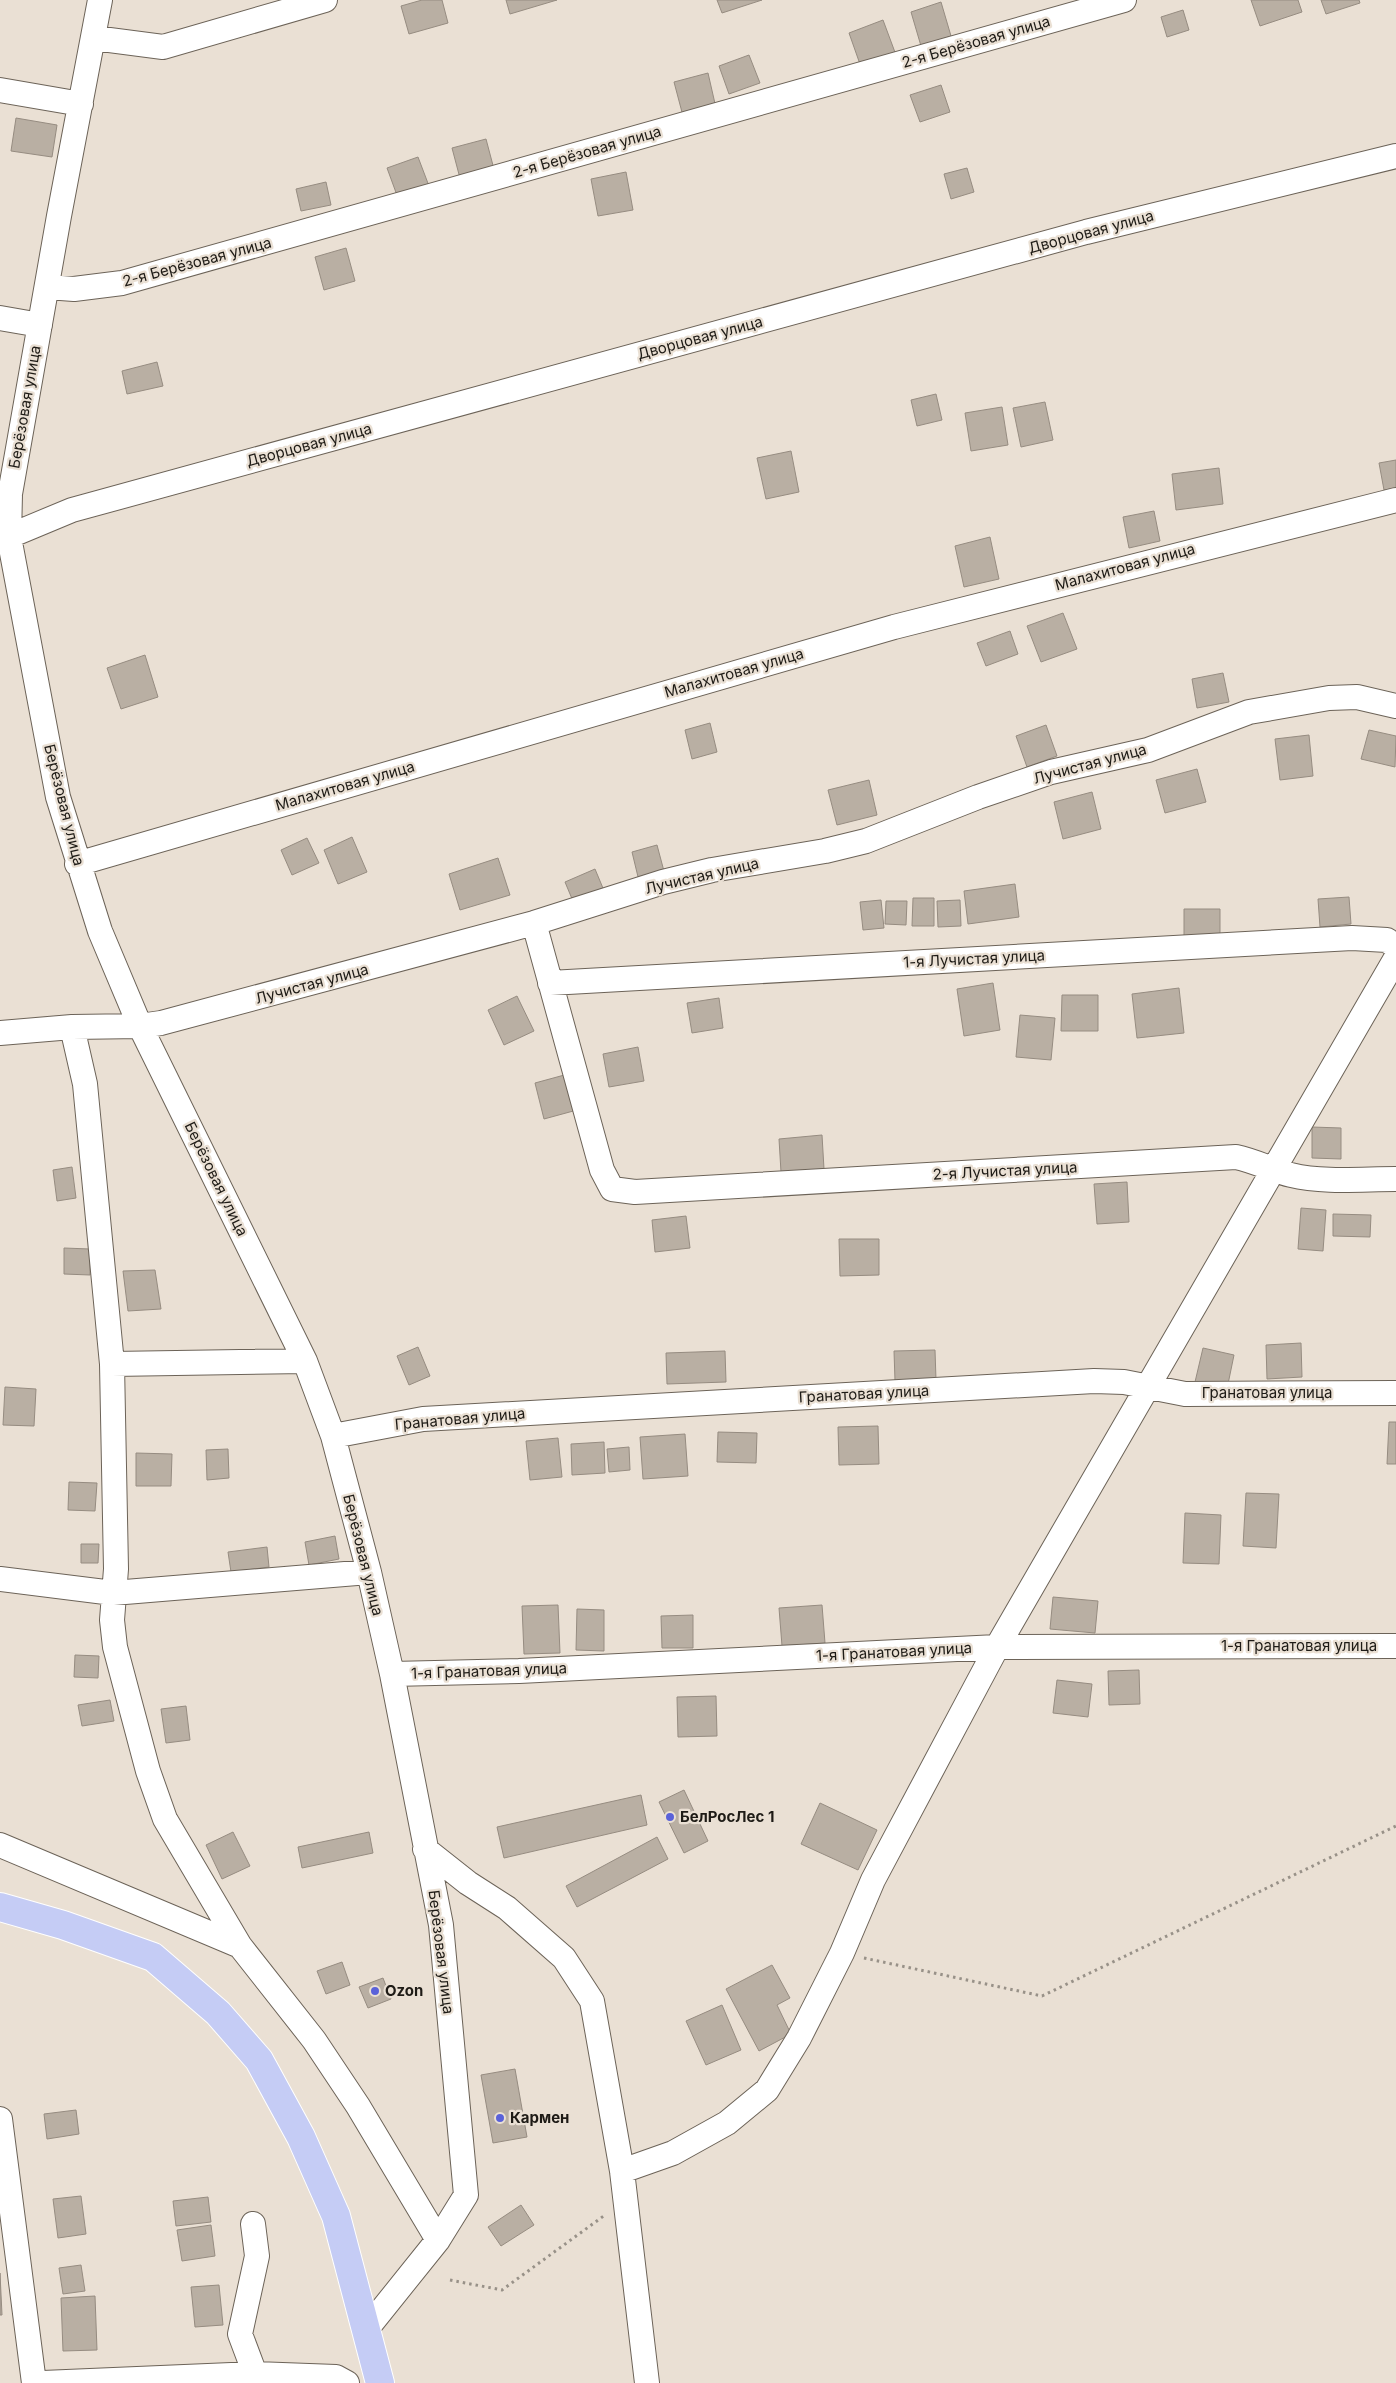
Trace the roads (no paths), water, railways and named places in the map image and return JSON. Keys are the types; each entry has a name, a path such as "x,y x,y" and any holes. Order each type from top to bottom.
{"main road":[{"path":"0,1907 64,1925 153,1957 218,2013 259,2060 301,2137 336,2216 380,2383"},
{"path":"365,2331 386,2383"}],"street":[{"name":"Берёзовая улица","path":"100,0 40,325 10,494 4,539 58,797 77,864 100,931 140,1026 305,1361 332,1436 369,1572 392,1674 441,1925 466,2195 438,2240 365,2331"},
{"path":"94,38 162,46 325,0"},
{"name":"2-я Берёзовая улица","path":"47,288 74,289 122,283 1124,0"},
{"path":"0,90 81,104"},
{"name":"Дворцовая улица","path":"4,539 72,510 1086,232 1396,156"},
{"path":"0,318 40,325"},
{"name":"Малахитовая улица","path":"77,864 894,627 1396,500"},
{"name":"Лучистая улица","path":"0,1033 72,1026 140,1026 161,1023 358,972 534,923 663,882 696,874 826,851 866,841 978,797 1042,776 1148,750 1185,734 1249,712 1329,698 1357,697 1396,706"},
{"path":"534,923 550,982"},
{"name":"1-я Лучистая улица","path":"550,982 1352,938 1387,940 1396,947"},
{"path":"622,2171 673,2153 720,2128 767,2090 800,2038 842,1954 874,1880 997,1647 1145,1388 1396,958"},
{"name":"2-я Лучистая улица","path":"550,982 602,1170 612,1189 635,1192 1236,1157 1254,1161 1291,1175 1315,1179 1396,1179"},
{"path":"72,1026 84,1084 112,1364 116,1569 112,1620 115,1647 148,1771 165,1819 240,1946 314,2040 358,2106 438,2240"},
{"path":"112,1364 305,1361"},
{"name":"Гранатовая улица","path":"332,1436 433,1418 1094,1381 1124,1382 1145,1388 1185,1394 1396,1392"},
{"path":"0,1579 113,1593 369,1572"},
{"name":"1-я Гранатовая улица","path":"392,1674 519,1671 997,1647 1396,1646"},
{"path":"0,1845 240,1946"},
{"path":"426,1849 468,1883 506,1908 564,1958 592,2002 622,2171 647,2383"},
{"path":"0,2120 34,2383"},
{"path":"253,2224 257,2256 240,2334 255,2379"},
{"path":"43,2383 336,2377 347,2383"}],"place":[{"name":"БелРосЛес 1","path":"670,1817"},
{"name":"Ozon","path":"375,1991"},
{"name":"Кармен","path":"500,2118"}]}
